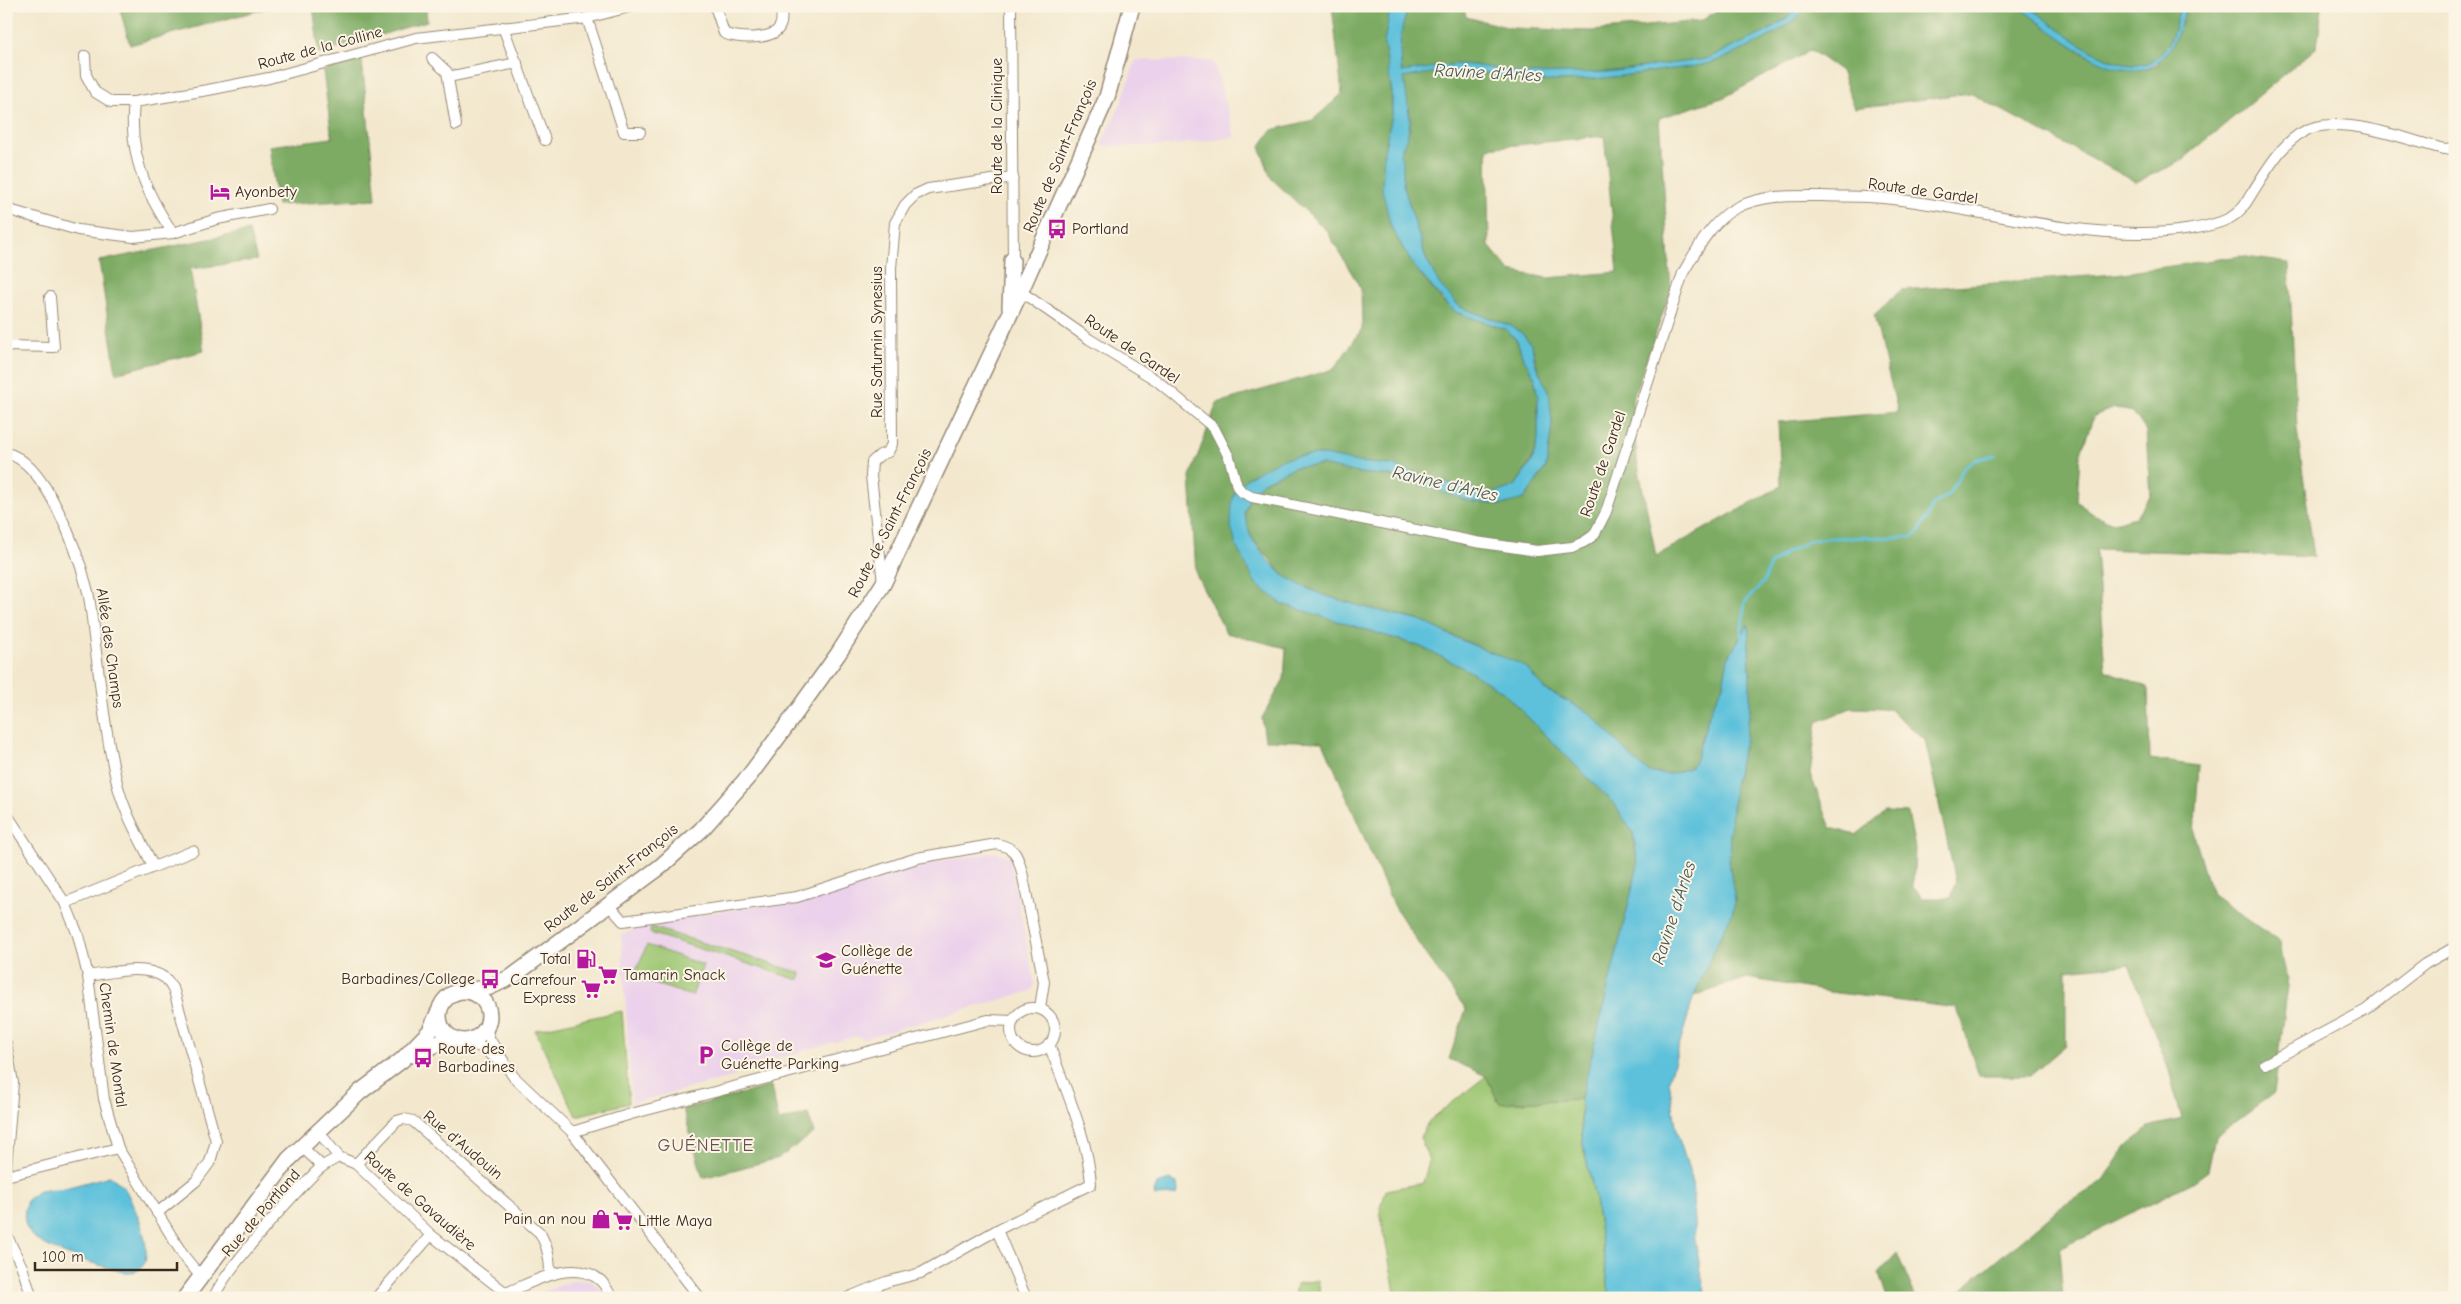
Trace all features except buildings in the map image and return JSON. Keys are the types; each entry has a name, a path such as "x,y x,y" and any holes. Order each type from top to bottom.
{"main road":[{"name":"Route de Saint-François","path":"468,991 490,987 514,976 667,861 701,830 732,796 833,662 883,584 1024,283 1107,97 1132,6"},
{"path":"1009,314 1013,253 1039,249"},
{"name":"Route de Saint-François","path":"489,1012 497,996 514,976"},
{"path":"185,1298 273,1179 301,1146 317,1130 402,1060 430,1031 438,1013 445,998 452,993 468,991 482,998 489,1012 486,1028 478,1037 467,1042 450,1038 442,1030 438,1013"},
{"path":"402,1060 450,1038"}],"street":[{"name":"Route de la Colline","path":"85,56 86,75 95,92 112,102 134,102 268,78 416,38 587,18 632,6"},
{"path":"715,6 724,33 730,36 744,37 766,36 777,31 781,25 781,6"},
{"name":"Route de la Clinique","path":"1011,6 1013,253 1024,283"},
{"path":"587,18 624,132 640,132"},
{"path":"503,27 545,140"},
{"path":"432,58 447,72 456,125"},
{"path":"448,77 517,63"},
{"path":"134,102 132,124 136,160 148,192 173,233"},
{"name":"Route de Gardel","path":"1024,283 1089,339 1156,380 1214,428 1228,457 1236,486 1242,492 1252,497 1476,542 1537,551 1572,547 1594,535 1606,512 1683,273 1698,248 1718,223 1735,208 1754,201 1782,196 1883,198 2093,231 2136,233 2204,227 2231,218 2244,205 2288,142 2314,127 2342,125 2444,149 2455,148"},
{"name":"Rue Saturnin Synesius","path":"883,584 871,476 872,462 880,455 888,452 892,444 891,268 895,223 905,205 915,195 928,189 1012,177"},
{"path":"6,209 78,230 133,237 173,233 217,219 269,209"},
{"path":"6,346 54,347 50,297"},
{"name":"Allée des Champs","path":"6,453 13,454 28,465 44,485 77,559 87,589 109,748 118,786 131,821 153,866"},
{"name":"Chemin de Montal","path":"6,813 65,903 78,935 88,976 104,1099 118,1148 183,1255 201,1276"},
{"path":"609,905 622,921 797,897 917,858 997,844 1009,847 1017,856 1022,872 1044,982 1040,1008"},
{"path":"65,903 193,851"},
{"path":"2265,1064 2366,1010 2425,964 2455,947"},
{"path":"88,976 130,970 152,972 166,979 176,1000 216,1141 210,1162 196,1181 157,1213"},
{"path":"1025,1008 1040,1008 1051,1017 1054,1024 1053,1038 1049,1044 1037,1051 1023,1049 1013,1039 1010,1032 1012,1021 1018,1012 1025,1008"},
{"path":"572,1132 631,1114 988,1020 1012,1021"},
{"path":"486,1028 504,1065"},
{"path":"467,1042 483,1048 504,1065 513,1076 572,1132 700,1298"},
{"path":"6,1043 13,1083 6,1168"},
{"path":"847,1298 886,1282 921,1273 997,1230 1091,1184 1090,1166 1049,1044"},
{"name":"Rue d'Audouin","path":"356,1164 397,1121 404,1119 413,1121 530,1222 540,1233 547,1245 550,1260 550,1276"},
{"name":"Route de Gavaudière","path":"317,1130 339,1157 356,1164 431,1234 505,1295 550,1276 573,1270 589,1274 601,1281 612,1298"},
{"path":"301,1146 322,1166"},
{"path":"6,1176 118,1148"},
{"name":"Rue de Portland","path":"214,1298 221,1283 267,1226 322,1166 339,1157"},
{"path":"997,1230 1026,1298"},
{"path":"6,1234 22,1267 32,1298"},
{"path":"376,1298 431,1234"}],"shaded area":[{"path":"1136,60 1214,61 1235,137 1167,146 1100,146 1121,104"},
{"name":"Collège de Guénette","path":"997,852 1009,857 1035,985 1031,991 863,1039 857,1036 743,1067 736,1069 736,1076 632,1103 621,935 653,922 798,899 902,867"},
{"path":"576,1280 591,1281 609,1298 525,1298"}],"green space":[{"path":"119,6 275,6 130,45"},
{"path":"313,6 426,6 427,21 319,54"},
{"path":"1332,6 1394,6 1389,15 1392,115 1384,152 1391,227 1413,265 1443,302 1458,313 1505,329 1517,341 1522,355 1534,376 1538,397 1538,439 1531,462 1515,486 1498,492 1491,493 1465,488 1391,465 1358,462 1325,455 1297,456 1232,502 1282,604 1419,646 1462,667 1502,691 1614,804 1633,833 1638,865 1581,1099 1499,1103 1486,1076 1449,1059 1466,1009 1425,954 1392,902 1323,742 1265,740 1262,718 1284,679 1286,648 1226,633 1196,574 1190,477 1217,403 1334,369 1362,329 1361,289 1327,231 1271,178 1260,147 1272,130 1313,120 1342,94"},
{"path":"1410,6 1464,6 1466,17 1511,28 1592,31 1701,21 1724,6 1799,6 1787,18 1764,33 1706,59 1607,72 1528,74 1473,65 1402,72 1401,38 1406,14"},
{"path":"1807,6 2017,6 2082,53 2109,65 2127,70 2149,68 2157,65 2184,20 2186,6 2322,7 2317,47 2180,162 2136,182 1970,93 1855,108 1841,71 1811,50 1725,97 1659,118 1671,290 1632,401 1637,460 1656,556 1781,486 1778,422 1898,412 1874,315 1901,290 2116,274 2240,256 2289,263 2297,429 2314,557 2096,549 2105,670 2148,687 2150,759 2199,766 2194,835 2212,895 2280,942 2288,986 2274,1094 2215,1137 2208,1171 2193,1182 2059,1249 2063,1298 1951,1298 2057,1210 2104,1180 2126,1147 2148,1127 2182,1119 2168,1068 2129,964 2066,970 2066,1045 2030,1076 1979,1076 1957,1008 1829,992 1747,978 1694,996 1717,942 1732,914 1735,901 1729,863 1730,831 1734,785 1745,741 1750,709 1748,624 1728,658 1723,685 1710,711 1695,762 1689,768 1671,774 1651,773 1635,761 1590,713 1544,689 1532,674 1490,652 1418,620 1323,595 1283,575 1251,537 1244,513 1251,494 1263,482 1295,467 1322,465 1359,473 1394,476 1475,502 1501,505 1529,493 1546,467 1552,424 1532,346 1523,334 1511,326 1460,307 1440,285 1426,259 1403,184 1400,154 1410,128 1410,120 1403,78 1431,73 1460,71 1479,72 1532,81 1570,81 1695,66 1713,62 1750,47 1777,32 1799,15","holes":["1604,136 1618,272 1547,278 1510,271 1489,246 1487,148","2114,408 2133,412 2146,431 2150,496 2136,517 2113,523 2089,512 2077,501 2080,455 2094,416","1851,708 1889,709 1925,740 1956,882 1951,898 1923,898 1913,887 1915,848 1908,813 1885,812 1856,835 1831,828 1810,774 1817,722"]},
{"path":"2028,6 2180,6 2173,34 2162,53 2157,58 2142,64 2126,64 2108,59 2090,50"},
{"path":"362,60 376,199 277,205 269,146 332,138 323,71"},
{"path":"249,231 257,260 190,269 204,351 116,373 99,261"},
{"path":"651,927 801,973 799,980 650,933"},
{"path":"647,945 703,965 692,996 633,977"},
{"path":"622,1011 629,1103 576,1116 535,1030"},
{"path":"1486,1076 1499,1103 1581,1099 1581,1126 1584,1150 1594,1193 1610,1298 1396,1298 1380,1211 1386,1190 1423,1183 1429,1161 1420,1137 1429,1121"},
{"path":"771,1086 779,1121 808,1114 814,1133 779,1158 703,1178 683,1109"},
{"path":"1897,1253 1916,1298 1887,1298 1879,1273"},
{"path":"1318,1280 1322,1298 1294,1298 1296,1284"}],"water":[{"name":"Ravine d'Arles","path":"1394,6 1410,6 1406,14 1401,38 1402,72 1456,64 1528,74 1607,72 1706,59 1764,33 1787,18 1799,6 1807,6 1789,24 1764,40 1707,64 1570,81 1522,80 1482,72 1460,71 1437,72 1404,78 1410,120 1408,134 1400,154 1403,164 1403,184 1426,259 1440,285 1460,307 1511,326 1523,334 1532,346 1535,363 1549,393 1552,424 1546,467 1524,499 1501,505 1469,501 1394,476 1359,473 1322,465 1295,467 1263,482 1251,494 1244,513 1251,537 1267,559 1283,575 1323,595 1424,622 1458,639 1518,663 1527,668 1544,689 1590,713 1635,761 1651,773 1671,774 1689,768 1695,762 1710,711 1723,685 1728,658 1748,624 1750,709 1745,741 1734,785 1730,831 1729,863 1735,901 1732,914 1717,942 1694,996 1669,1080 1677,1133 1692,1179 1695,1240 1706,1298 1610,1298 1594,1193 1584,1150 1581,1126 1581,1099 1638,865 1633,833 1614,804 1502,691 1462,667 1419,646 1282,604 1256,584 1237,548 1231,527 1232,502 1236,489 1250,476 1280,460 1297,456 1325,455 1358,462 1391,465 1465,488 1491,493 1515,486 1532,462 1538,439 1538,397 1534,376 1522,355 1517,340 1505,329 1458,313 1448,306 1413,265 1391,227 1382,189 1384,152 1392,115 1392,92 1384,44 1389,15"},
{"path":"2017,6 2028,6 2090,50 2108,59 2125,64 2142,64 2157,58 2166,48 2173,34 2180,6 2186,6 2173,42 2156,63 2136,70 2114,67 2089,56"},
{"path":"110,1176 125,1189 141,1224 145,1238 146,1252 144,1263 138,1270 126,1273 89,1262 47,1246 30,1233 25,1221 27,1200 39,1191 65,1188"},
{"path":"1170,1180 1177,1183 1178,1192 1176,1195 1155,1196 1154,1192 1157,1184"}],"waterway":[{"path":"1741,635 1745,602 1763,583 1770,565 1787,552 1809,541 1825,538 1912,537 1919,532 1933,505 1949,494 1965,466 1975,460 1995,455"}],"place":[{"name":"Ayonbety","path":"220,192"},
{"name":"Portland","path":"1057,229"},
{"name":"Total","path":"586,959"},
{"name":"Collège de Guénette","path":"826,960"},
{"name":"Tamarin Snack","path":"608,975"},
{"name":"Barbadines/College","path":"490,979"},
{"name":"Carrefour Express","path":"591,989"},
{"name":"Collège de Guénette Parking","path":"706,1055"},
{"name":"Route des Barbadines","path":"423,1058"},
{"name":"Pain an nou","path":"601,1219"},
{"name":"Little Maya","path":"623,1221"}],"district":[{"name":"GUÉNETTE","path":"706,1145"}]}
